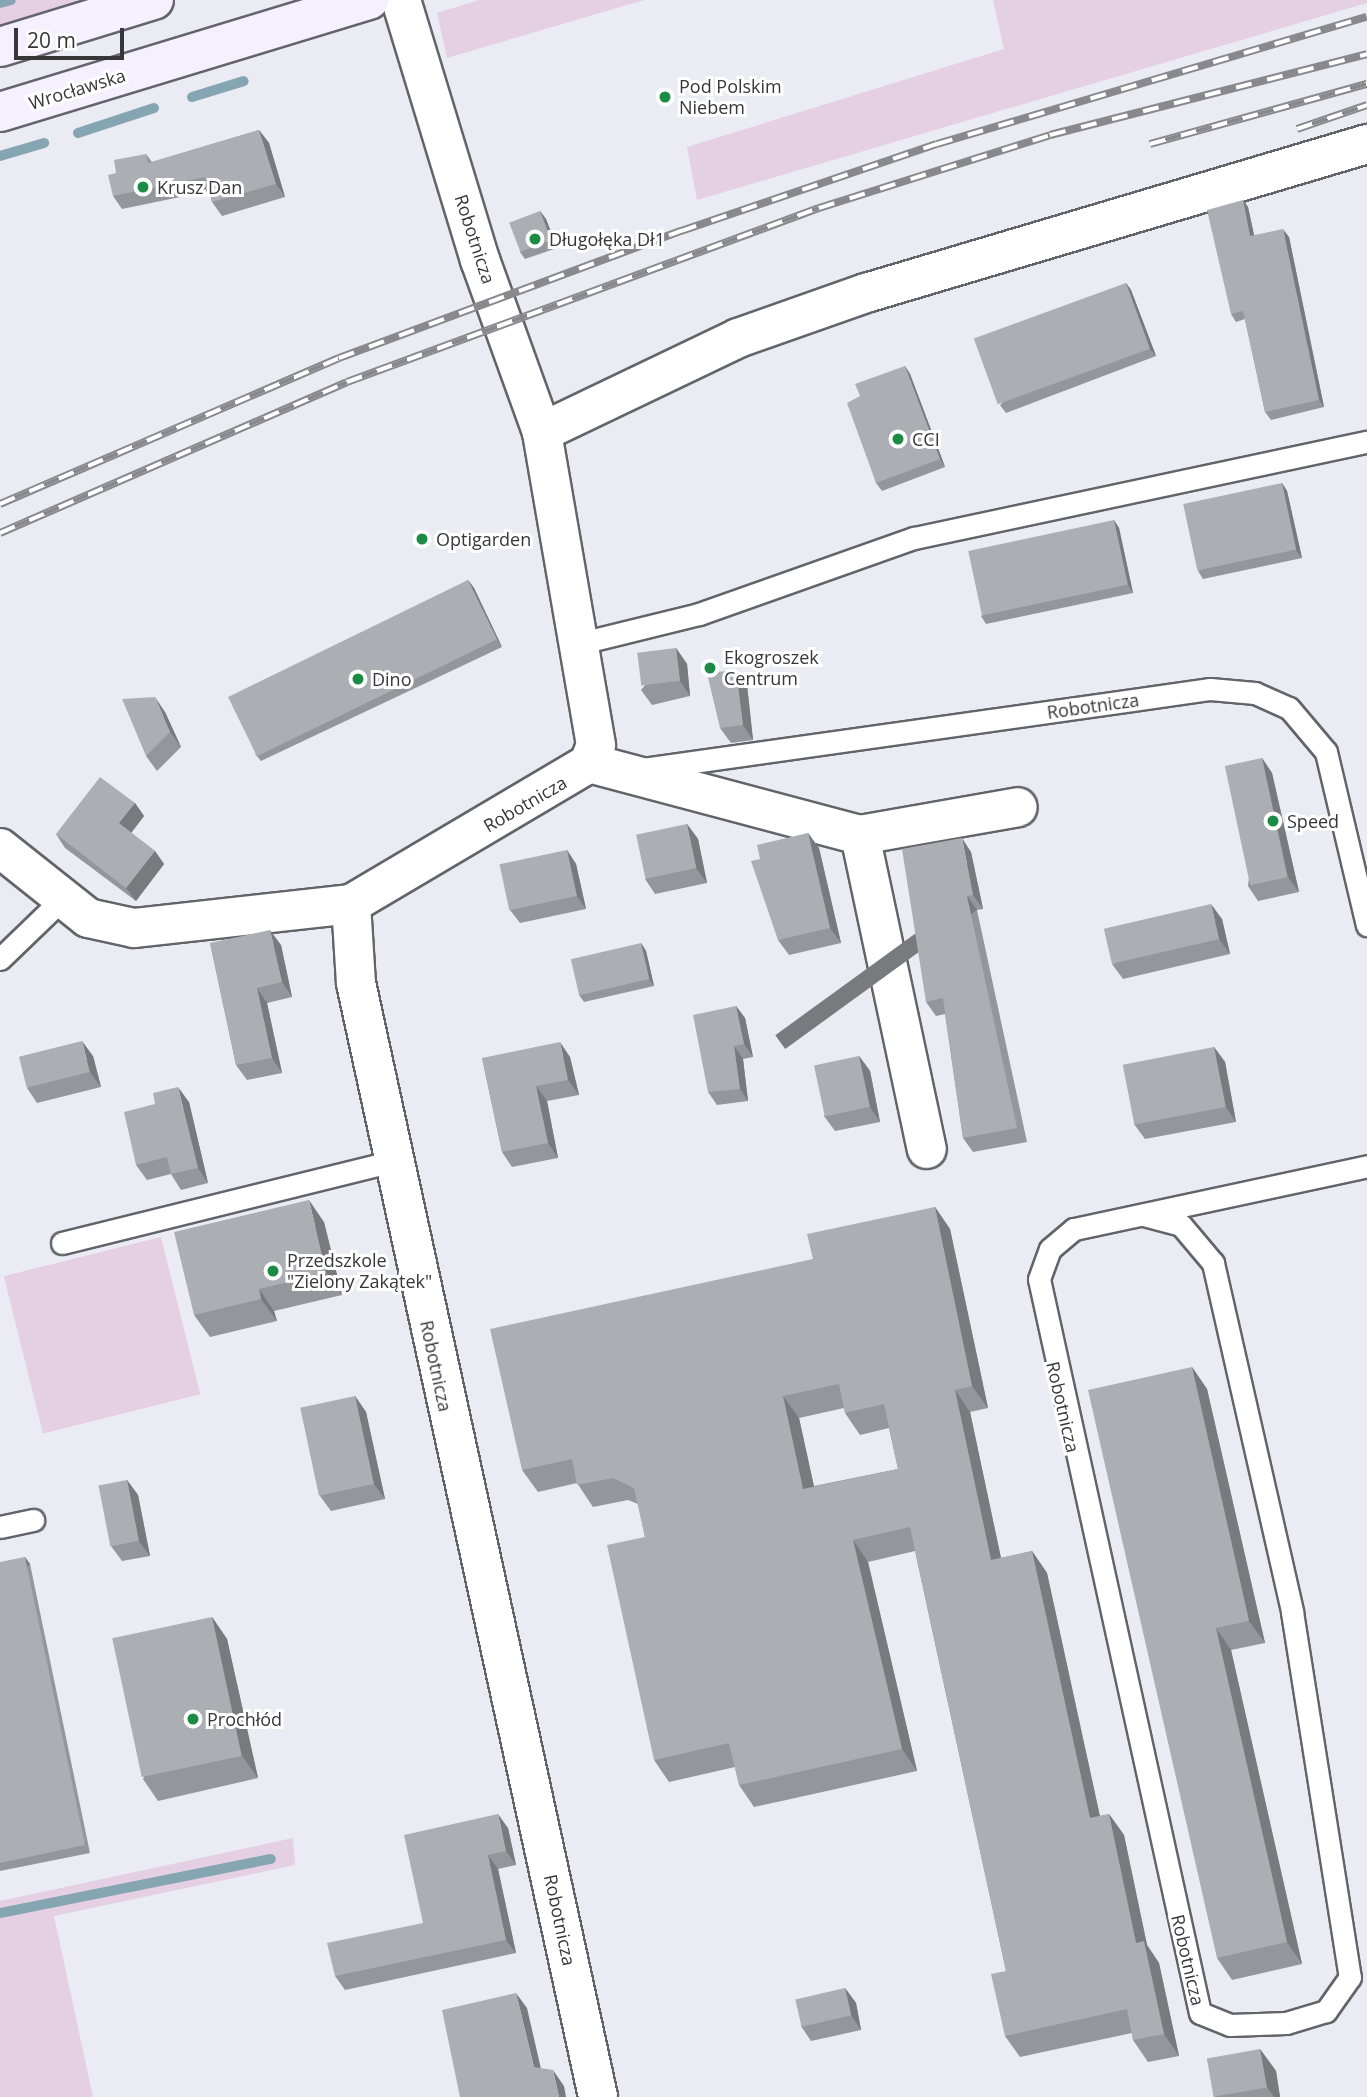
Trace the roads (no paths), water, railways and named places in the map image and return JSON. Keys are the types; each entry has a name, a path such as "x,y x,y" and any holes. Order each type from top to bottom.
{"main road":[{"path":"0,47 154,0"},
{"name":"Wrocławska","path":"0,112 316,8 369,0"}],"street":[{"name":"Robotnicza","path":"401,0 481,260 542,432 581,643 596,746 604,767 351,904 356,983 598,2097"},
{"path":"542,432 738,338 853,297 1367,144"},
{"path":"604,767 860,835 1018,807"},
{"path":"860,835 927,1149"},
{"path":"0,848 60,901 88,918 134,928 351,904"}],"lane":[{"path":"581,643 699,614 914,538 1367,442"},
{"name":"Robotnicza","path":"604,767 1210,689 1255,694 1289,708 1326,752 1367,925"},
{"path":"0,959 60,901"},
{"path":"62,1243 394,1161"},
{"name":"Robotnicza","path":"1144,1215 1181,1225 1213,1263 1292,1612 1350,1977 1326,2011 1286,2022 1230,2025 1200,2013 1041,1306 1039,1279 1050,1250 1074,1229 1367,1167"},
{"path":"0,1527 33,1520"}],"waterway":[{"path":"0,3 11,0"},
{"path":"192,97 244,81"},
{"path":"78,133 154,108"},
{"path":"0,156 44,143"},
{"path":"0,1913 271,1859"}],"railway":[{"path":"0,504 339,358 681,231 937,144 1367,17"},
{"path":"0,533 347,382 819,208 1050,135 1367,54"},
{"path":"1150,144 1367,84"},
{"path":"1297,129 1367,105"}],"place":[{"name":"Pod Polskim Niebem","path":"665,97"},
{"name":"Krusz Dan","path":"143,187"},
{"name":"Długołęka Dł1","path":"535,239"},
{"name":"CCI","path":"898,439"},
{"name":"Optigarden","path":"422,539"},
{"name":"Ekogroszek Centrum","path":"710,668"},
{"name":"Dino","path":"358,679"},
{"name":"Speed","path":"1273,821"},
{"name":"Przedszkole \"Zielony Zakątek\"","path":"273,1271"},
{"name":"Prochłód","path":"193,1719"}]}
